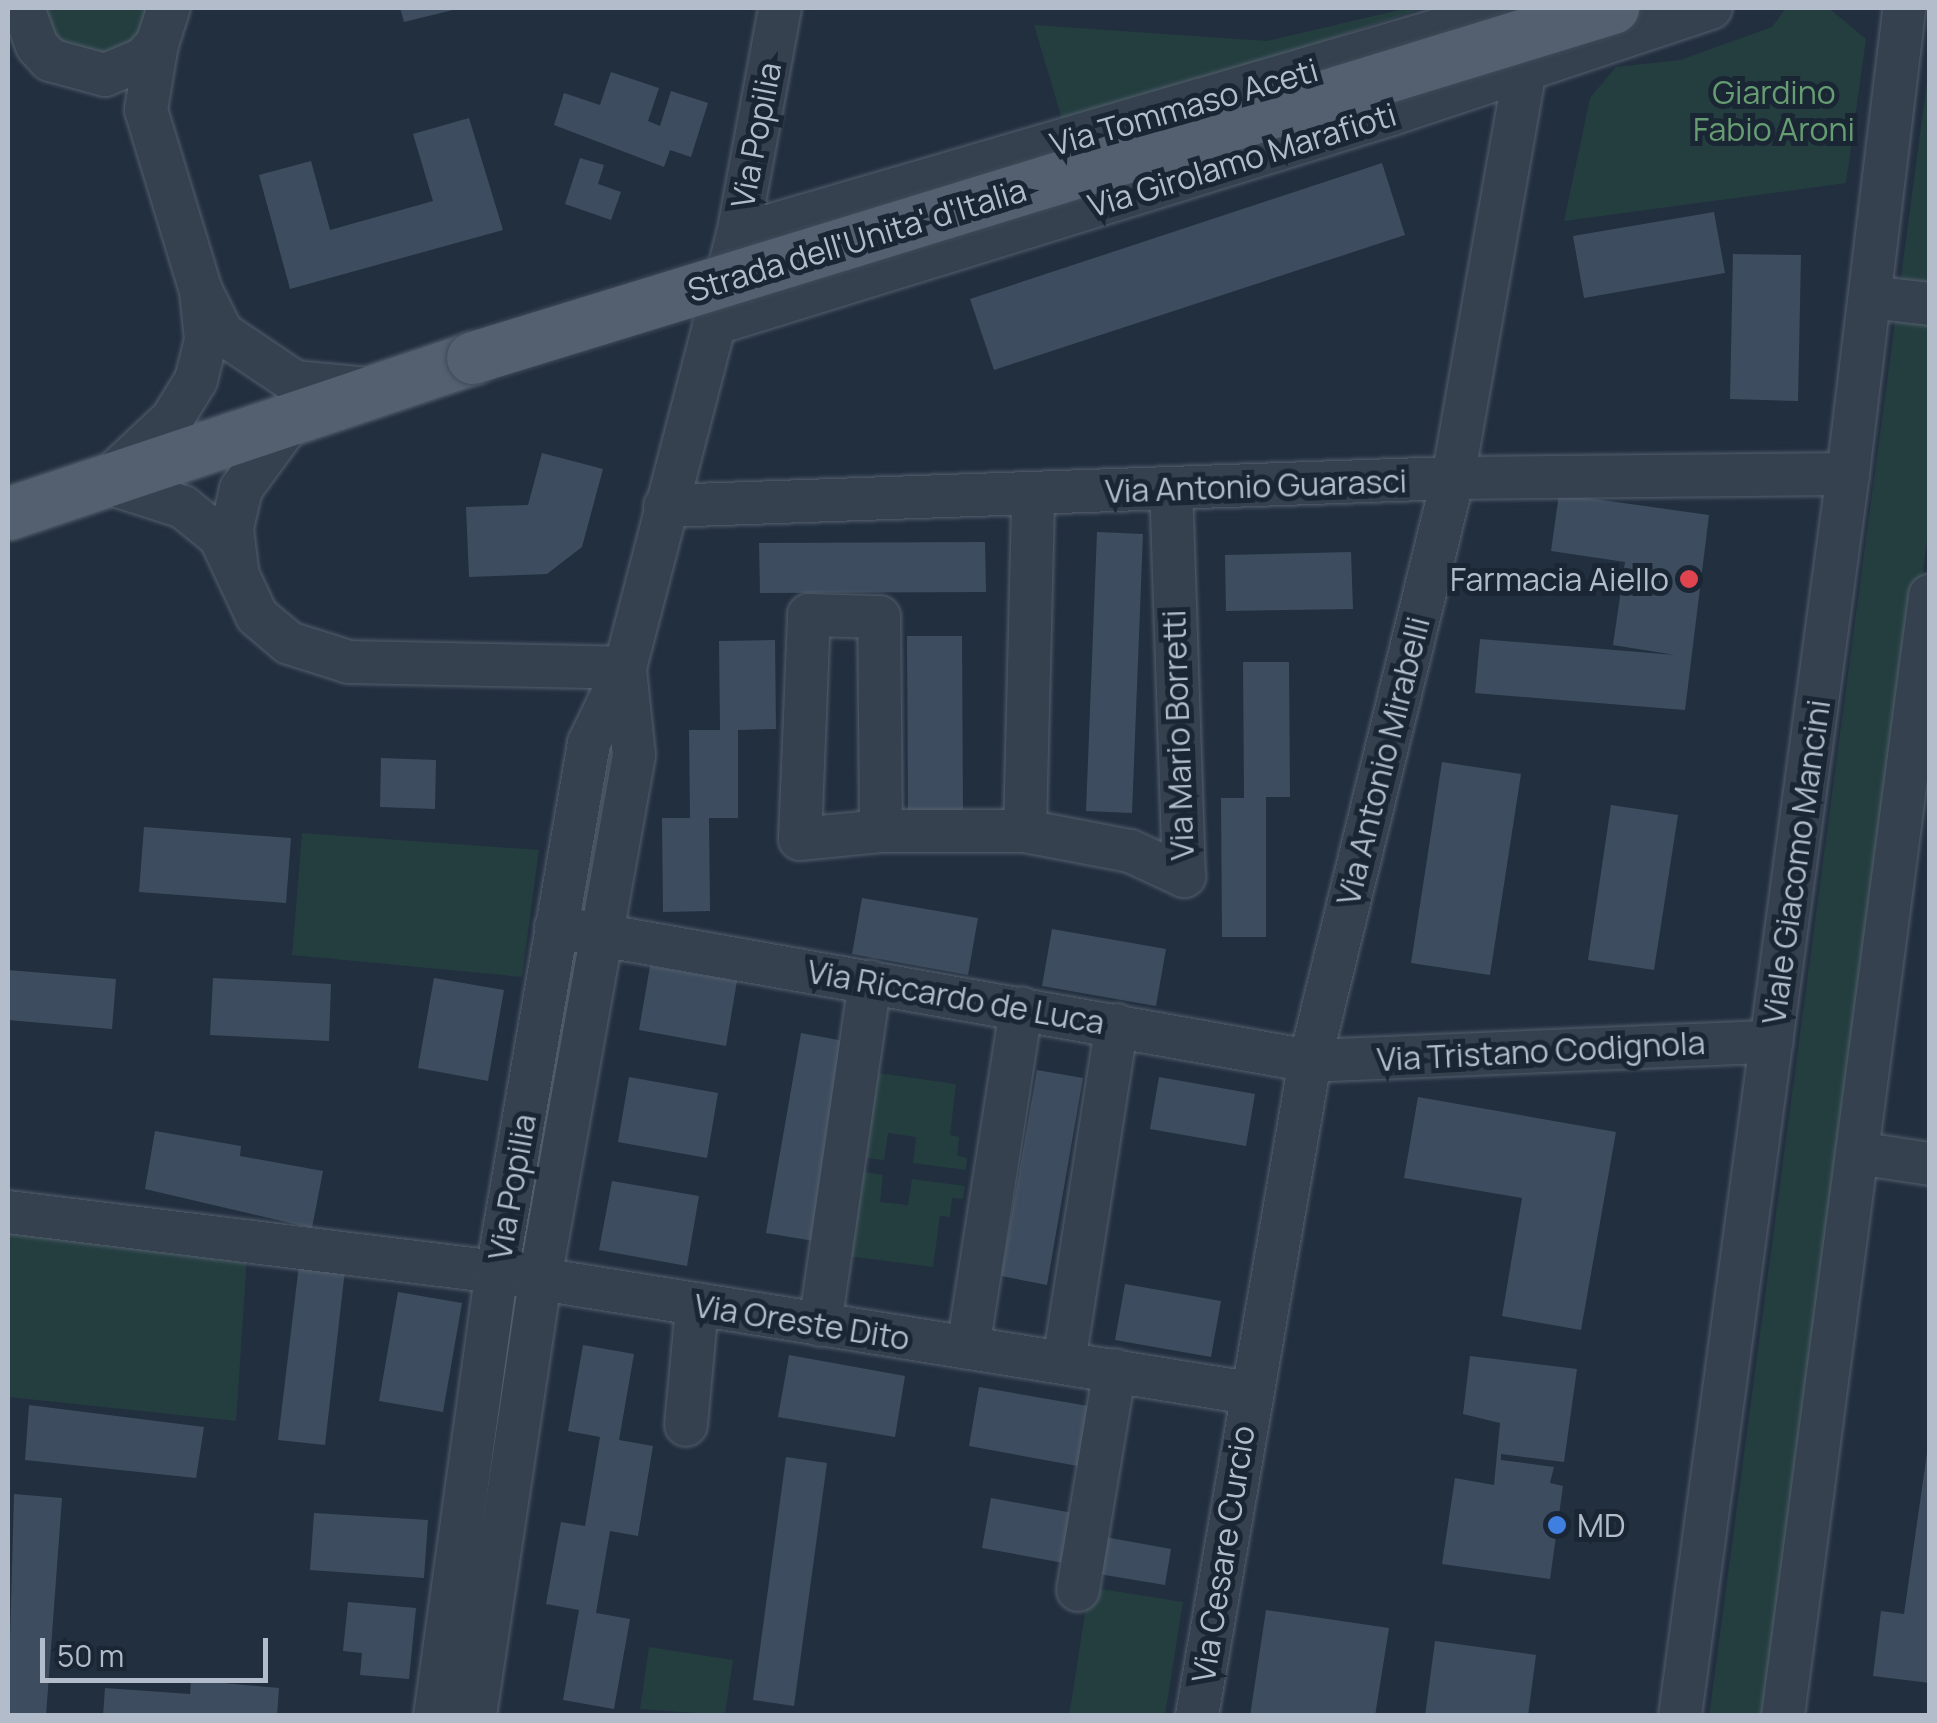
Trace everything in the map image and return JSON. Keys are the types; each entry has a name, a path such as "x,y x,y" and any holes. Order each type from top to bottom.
{"main road":[{"name":"Strada dell'Unita' d'Italia","path":"83,489 473,358 1613,8"},
{"path":"8,493 83,489"},
{"path":"8,514 83,489"},
{"path":"8,527 83,489"}],"street":[{"name":"Via Popilia","path":"436,1716 497,1272 590,743 625,668 738,235 780,8"},
{"name":"Via Tommaso Aceti","path":"738,235 1514,8"},
{"name":"Via Girolamo Marafioti","path":"714,324 1711,8"},
{"name":"Viale Giacomo Mancini","path":"1680,1716 1848,474 1904,8"},
{"path":"22,30 67,70 106,75 143,59 167,20"},
{"path":"167,20 146,110 201,292 222,333 259,364 295,382 377,390"},
{"name":"Via Antonio Mirabelli","path":"1250,1392 1310,1061 1452,478 1525,70"},
{"path":"106,75 146,110"},
{"path":"83,489 172,419 196,380 206,340 201,292"},
{"path":"1870,297 1930,304"},
{"path":"238,580 232,528 241,489 292,418"},
{"name":"Via Antonio Guarasci","path":"665,506 1452,478 1848,474"},
{"path":"83,489 183,507 220,537 257,616 289,643 349,662 625,668"},
{"name":"Via Mario Borretti","path":"881,831 880,617 809,615 800,840 881,831 1025,831 1130,851 1184,876 1170,491"},
{"path":"1025,831 1033,494"},
{"path":"1783,1716 1930,596"},
{"name":"Via Popilia","path":"475,1716 540,1279 634,755 625,668"},
{"name":"Via Riccardo de Luca","path":"556,927 1310,1061"},
{"path":"820,1324 870,982"},
{"path":"968,1348 1021,1008"},
{"path":"1064,1362 1118,1025"},
{"name":"Via Tristano Codignola","path":"1310,1061 1772,1042"},
{"path":"1857,1153 1930,1164"},
{"name":"Via Oreste Dito","path":"8,1212 497,1272 1250,1392"},
{"path":"686,1425 697,1306"},
{"path":"1078,1590 1114,1370"},
{"name":"Via Cesare Curcio","path":"1197,1716 1250,1392"}],"green space":[{"path":"35,8 154,8 154,12 121,57 66,55"},
{"path":"1408,8 1424,8 1064,126 1034,25 1267,41"},
{"name":"Giardino Fabio Aroni","path":"1786,8 1831,10 1866,39 1846,183 1564,221 1590,98 1616,67 1680,60 1772,27"},
{"path":"1929,67 1929,526 1771,1715 1709,1716"},
{"path":"302,833 539,850 522,977 292,955"},
{"path":"871,1072 956,1084 950,1135 959,1137 957,1156 967,1158 966,1170 913,1163 916,1137 888,1133 884,1160 860,1157"},
{"path":"859,1171 883,1175 880,1202 908,1205 912,1179 965,1186 963,1199 952,1198 950,1217 940,1216 933,1267 848,1256"},
{"path":"8,1212 248,1242 236,1421 8,1397"},
{"path":"1089,1587 1183,1602 1165,1715 1069,1716"},
{"path":"649,1647 733,1660 725,1715 640,1709"}],"building":[{"path":"400,8 457,8 457,9 404,22"},
{"path":"611,72 659,88 648,121 660,126 671,91 708,103 691,157 670,150 664,167 554,125 564,93 600,105"},
{"path":"469,118 503,230 290,289 259,175 311,161 330,230 433,201 413,134"},
{"path":"580,158 604,165 598,184 621,192 611,220 565,204"},
{"path":"1382,163 1405,235 994,370 970,299"},
{"path":"1714,212 1725,273 1584,298 1573,236"},
{"path":"1733,254 1801,255 1798,401 1730,399"},
{"path":"542,453 603,469 582,547 547,574 469,577 466,507 528,505"},
{"path":"1559,494 1709,515 1685,710 1475,693 1480,639 1675,655 1613,645 1625,562 1551,551"},
{"path":"1097,532 1143,534 1132,813 1086,811"},
{"path":"985,542 986,592 760,593 759,543"},
{"path":"1351,552 1353,609 1226,611 1225,555"},
{"path":"907,636 962,636 963,816 908,816"},
{"path":"775,640 776,729 738,730 738,818 709,818 710,911 663,912 662,818 690,818 689,730 720,730 719,641"},
{"path":"1243,662 1289,662 1290,797 1266,797 1266,937 1222,937 1221,798 1244,798"},
{"path":"381,758 436,760 435,809 380,807"},
{"path":"1442,762 1521,774 1490,975 1411,963"},
{"path":"1611,805 1678,815 1654,970 1588,960"},
{"path":"144,827 291,838 286,903 139,892"},
{"path":"862,898 978,918 968,975 852,954"},
{"path":"1052,929 1166,949 1156,1006 1042,986"},
{"path":"650,966 737,981 726,1046 639,1030"},
{"path":"8,970 116,979 112,1029 8,1020"},
{"path":"213,978 331,984 329,1041 210,1035"},
{"path":"434,978 504,990 488,1081 418,1068"},
{"path":"801,1033 849,1042 814,1241 766,1233"},
{"path":"1037,1070 1083,1078 1047,1285 1001,1276"},
{"path":"629,1077 718,1093 707,1158 618,1142"},
{"path":"1159,1077 1255,1094 1246,1146 1150,1129"},
{"path":"1418,1097 1616,1132 1581,1330 1502,1316 1522,1198 1404,1178"},
{"path":"155,1131 241,1146 240,1156 323,1171 312,1228 145,1189"},
{"path":"612,1181 699,1196 687,1266 599,1250"},
{"path":"299,1265 345,1270 325,1445 278,1440"},
{"path":"1125,1284 1221,1301 1211,1357 1115,1340"},
{"path":"398,1292 462,1303 443,1412 379,1401"},
{"path":"583,1345 634,1354 619,1440 653,1446 638,1536 610,1531 596,1613 630,1619 614,1709 563,1700 579,1610 546,1604 561,1522 585,1526 600,1437 568,1431"},
{"path":"789,1355 905,1376 895,1437 778,1417"},
{"path":"1470,1356 1577,1369 1564,1462 1501,1454 1501,1460 1554,1467 1550,1483 1563,1486 1550,1579 1442,1564 1455,1478 1494,1485 1500,1423 1463,1414"},
{"path":"979,1387 1094,1407 1083,1467 969,1446"},
{"path":"29,1405 204,1427 196,1478 25,1460"},
{"path":"1930,1432 1930,1683 1873,1676 1881,1611 1904,1614"},
{"path":"786,1457 827,1463 794,1706 753,1700"},
{"path":"14,1494 62,1498 46,1716 8,1716"},
{"path":"991,1498 1078,1514 1069,1564 982,1548"},
{"path":"314,1513 428,1520 424,1578 310,1570"},
{"path":"1105,1537 1171,1549 1165,1585 1099,1574"},
{"path":"348,1602 416,1608 409,1679 360,1675 362,1653 343,1651"},
{"path":"1266,1610 1389,1628 1375,1716 1250,1716"},
{"path":"1435,1641 1536,1655 1528,1716 1425,1716"},
{"path":"191,1680 279,1688 277,1716 103,1716 105,1688 190,1694"}],"place":[{"name":"Farmacia Aiello","path":"1689,579"},
{"name":"MD","path":"1557,1525"}]}
